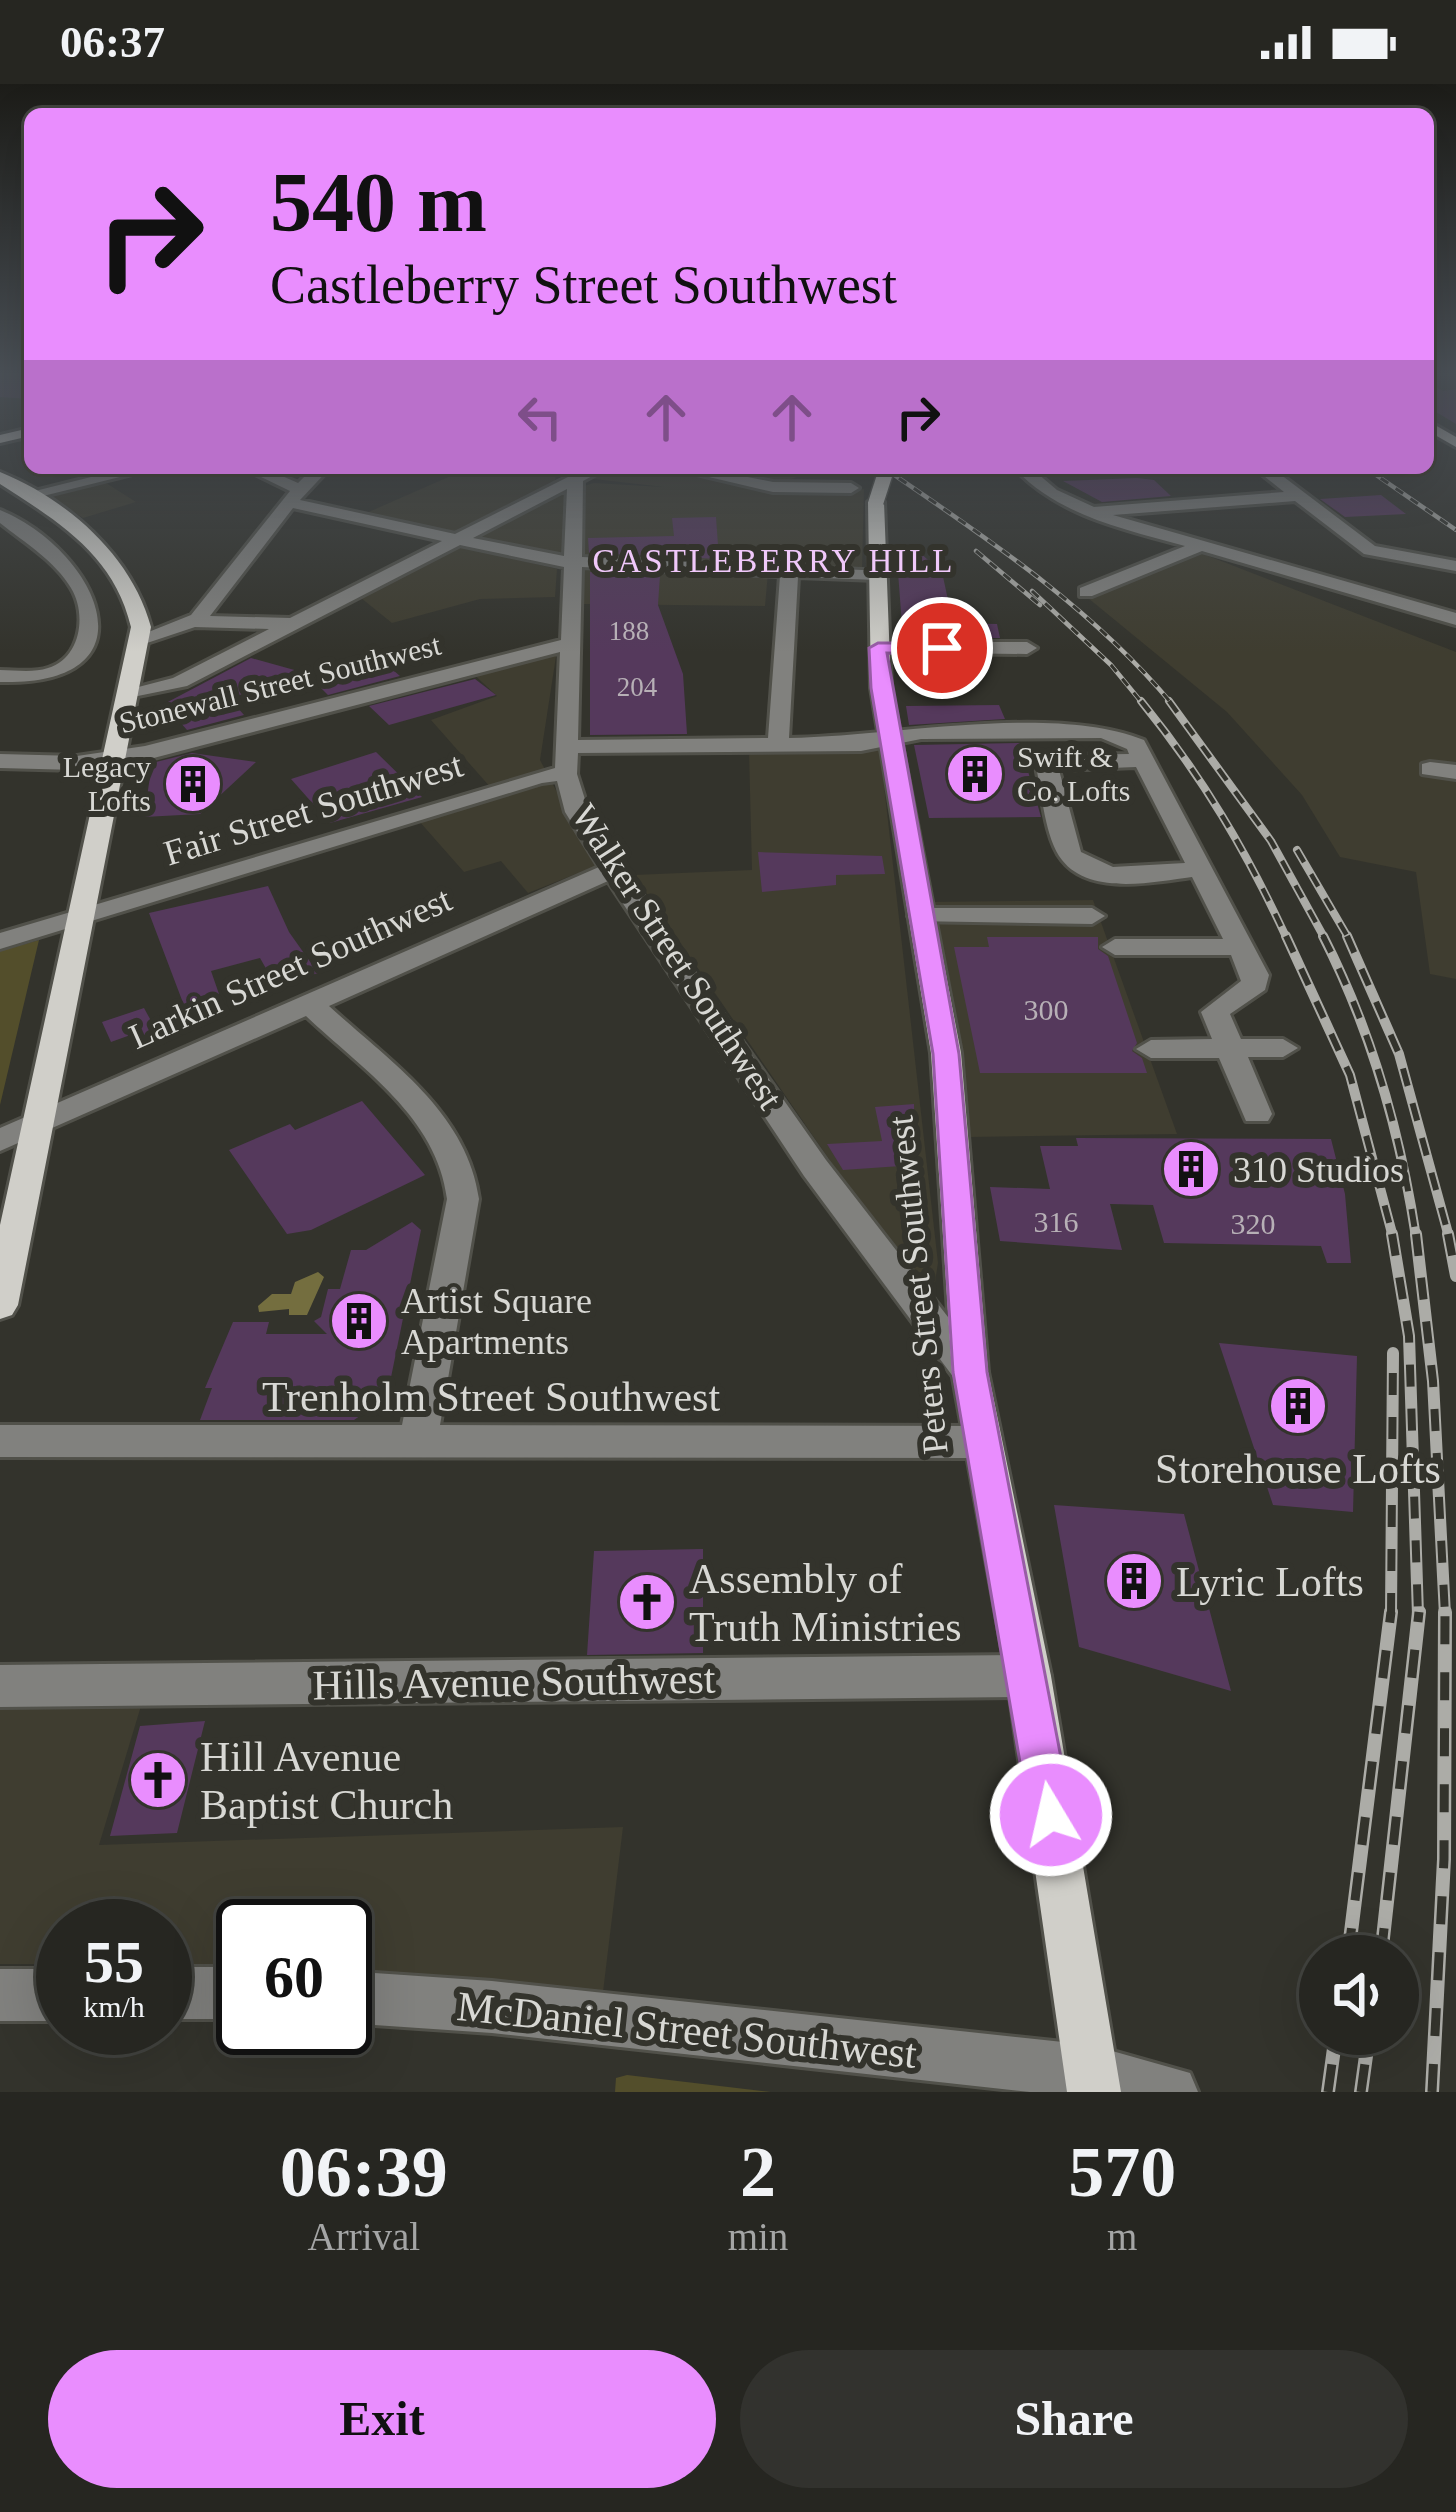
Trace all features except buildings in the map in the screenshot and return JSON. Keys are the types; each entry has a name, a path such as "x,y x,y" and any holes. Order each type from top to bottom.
{"main road":[{"name":"Peters Street Southwest","path":"883,474 876,502 878,648 889,739 946,1054 970,1372 1029,1676 1092,2082"},
{"path":"0,477 102,548 124,573 141,633 0,1305"}],"street":[{"path":"28,495 121,474"},
{"path":"260,474 294,496 458,540 574,562 877,575"},
{"path":"197,620 316,474"},
{"path":"130,694 180,682 579,474"},
{"name":"Walker Street Southwest","path":"583,474 574,562 568,760 577,812 903,1288 970,1372"},
{"path":"709,474 780,488 851,488"},
{"path":"1030,474 1097,511 1456,642"},
{"path":"1270,474 1360,544 1387,556 1456,568"},
{"path":"1097,511 1297,496"},
{"path":"1097,511 1456,607"},
{"path":"0,515 53,556 81,588 90,629 82,653 66,668 49,674 0,676"},
{"path":"1086,592 1207,550 1456,619"},
{"path":"1346,576 1387,556"},
{"path":"778,745 789,571"},
{"path":"141,633 197,620 293,624"},
{"name":"Stonewall Street Southwest","path":"0,760 77,763 116,757 572,643"},
{"path":"878,648 1027,648"},
{"name":"Fair Street Southwest","path":"0,940 540,776 568,760 921,734 1104,732 1132,741 1144,760"},
{"path":"1200,869 1110,874 1079,866 1070,855 1047,767 1144,760 1241,947 1257,980 1215,1012 1257,1114"},
{"path":"1430,769 1456,772"},
{"name":"Larkin Street Southwest","path":"0,1140 613,870"},
{"path":"921,916 1092,916"},
{"path":"1115,947 1241,947"},
{"path":"307,1001 442,1130 460,1163 463,1199 418,1442"},
{"path":"1151,1049 1283,1048"},
{"name":"Trenholm Street Southwest","path":"0,1441 982,1442"},
{"name":"Hills Avenue Southwest","path":"0,1686 1029,1676"},
{"path":"0,1995 36,1995"},
{"name":"McDaniel Street Southwest","path":"372,1999 492,2007 1171,2092"}],"shaded area":[{"path":"455,474 556,474 555,485 453,536 364,514"},
{"path":"593,474 804,474 781,483 806,490 864,489 862,570 548,558 467,540 555,494 594,483 664,487 585,478"},
{"path":"103,481 136,502 83,518 46,494"},
{"path":"460,546 557,569 555,597 480,599 392,623 361,598"},
{"path":"1198,552 1456,652 1456,979 1430,974 1416,872 1340,857 1302,795 1227,712 1088,598"},
{"path":"583,564 768,573 765,606 583,604"},
{"path":"557,650 540,760 596,866 528,893 501,861 464,872 419,821 499,797 431,720 497,696 468,669"},
{"path":"749,750 880,750 938,1263 931,1308 634,875 752,870"},
{"path":"1093,900 1177,1134 968,1137 925,902"},
{"path":"39,940 0,1105 0,951"},
{"path":"318,1272 324,1277 307,1315 289,1315 289,1309 259,1312 258,1306 272,1294 291,1294 295,1282"},
{"path":"144,1696 99,1845 623,1827 603,1992 372,1979 372,1899 216,1899 216,1970 192,1969 192,1899 36,1899 36,1964 0,1964 0,1698"},
{"path":"627,2075 771,2092 615,2092 616,2078"}],"railway":[{"path":"893,474 1073,605 1172,704"},
{"path":"1375,474 1456,530"},
{"path":"976,551 1040,605"},
{"path":"1032,591 1111,665 1143,704"},
{"path":"1141,701 1222,816 1287,939"},
{"path":"1169,701 1271,841 1325,939"},
{"path":"1297,850 1349,939"},
{"path":"1286,936 1350,1075 1393,1237"},
{"path":"1323,936 1382,1083 1416,1237"},
{"path":"1347,936 1399,1054 1449,1237"},
{"path":"1392,1234 1409,1336 1418,1615"},
{"path":"1416,1234 1433,1381 1445,1615"},
{"path":"1448,1234 1456,1276"},
{"path":"1391,1615 1393,1353"},
{"path":"1351,1935 1391,1612"},
{"path":"1383,1935 1419,1612"},
{"path":"1432,2092 1444,1859 1445,1615"},
{"path":"1328,2092 1333,2055"},
{"path":"1361,2092 1366,2055"}],"place":[{"name":"Swift & Co. Lofts","path":"975,774"},
{"name":"Legacy Lofts","path":"193,784"},
{"name":"310 Studios","path":"1191,1169"},
{"name":"Artist Square Apartments","path":"359,1321"},
{"name":"Storehouse Lofts","path":"1298,1406"},
{"name":"Lyric Lofts","path":"1134,1581"},
{"name":"Assembly of Truth Ministries","path":"647,1602"},
{"name":"Hill Avenue Baptist Church","path":"158,1780"}],"district":[{"name":"CASTLEBERRY HILL","path":"774,560"}],"route":[{"path":"942,648 878,648 881,688 946,1054 970,1372 1051,1815"}]}
